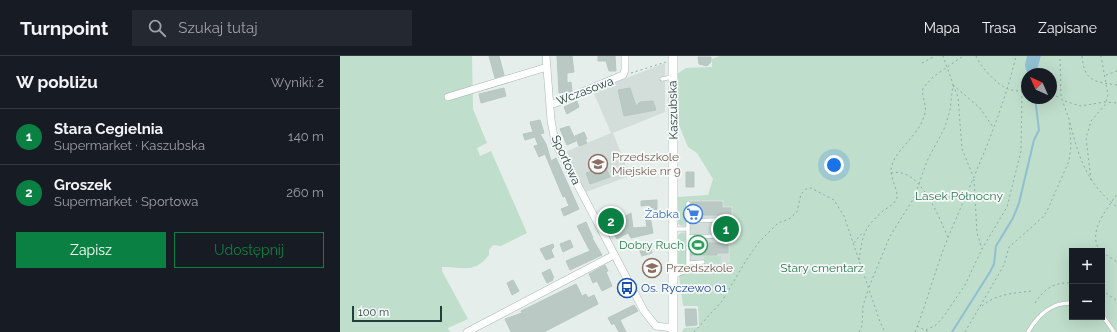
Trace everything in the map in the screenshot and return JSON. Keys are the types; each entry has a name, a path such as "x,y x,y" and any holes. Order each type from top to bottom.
{"main road":[{"name":"Kaszubska","path":"670,59 673,77 673,330"}],"street":[{"name":"Sportowa","path":"546,56 550,104 556,142 614,255 649,319 656,326 673,330"},
{"name":"Wczasowa","path":"550,104 556,103 617,78 625,73 625,56"},
{"path":"448,97 547,67"},
{"path":"467,332 614,255"}],"lane":[{"path":"662,79 673,77"},
{"path":"674,276 686,271 689,263 688,203"},
{"path":"688,221 716,220 716,236 688,237"},
{"path":"674,229 688,229"},
{"path":"689,263 702,262"},
{"path":"1028,332 1038,316 1055,305 1069,303"},
{"path":"1105,318 1114,332"}],"path":[{"path":"922,63 935,56"},
{"path":"943,56 958,97 962,149 974,178 977,233 982,249"},
{"path":"853,245 856,238 896,201 897,195 891,173 894,160 911,140 922,120 925,106 923,88 933,77 963,56"},
{"path":"976,56 986,71 1008,89 1021,91"},
{"path":"915,332 948,237 974,178 1008,89 1016,56"},
{"path":"1060,56 1061,97 1082,164 1098,191 1117,207"},
{"path":"1082,56 1083,66 1089,77 1094,81 1117,85"},
{"path":"1091,180 1086,138 1091,121 1106,102 1108,95 1101,56"},
{"path":"625,73 628,74 670,59"},
{"path":"1105,75 1117,70"},
{"path":"953,84 980,108 993,128"},
{"path":"859,332 862,326 863,306 890,236 909,208 927,161 945,127 950,110 953,84"},
{"path":"1057,96 1061,97"},
{"path":"1063,101 1080,106 1106,102 1117,103"},
{"path":"926,330 936,325 944,316 965,285 982,249 1008,207 1023,138 1022,104"},
{"path":"965,332 1004,265 1009,247 1043,217 1053,201 1069,161 1071,146 1069,119"},
{"path":"891,173 902,172 910,176 919,184 930,201 948,237"},
{"path":"694,332 722,301 759,242 778,223 797,212 801,194 806,189 811,188 834,200 844,216 880,322 885,332"},
{"path":"1098,248 1095,238 1096,229 1117,194"},
{"path":"859,260 864,231"},
{"path":"1105,254 1117,262"},
{"path":"1035,303 1043,292 1051,286 1069,283"},
{"path":"980,307 994,298 1007,294 1032,291"},
{"path":"1105,292 1117,301"},
{"path":"917,326 929,332"}],"shaded area":[{"path":"665,63 665,112 613,133 630,176 586,192 565,152 611,133 593,91"},
{"path":"683,200 722,200 733,206 733,245 730,246 730,263 721,263 721,256 704,256 704,270 695,274 684,274"}],"green space":[{"path":"340,56 472,56 473,109 487,143 477,148 480,156 491,151 527,233 501,246 493,245 489,250 489,255 478,265 473,267 442,267 442,271 468,319 448,328 450,332 340,332"},
{"name":"Lasek Północny","path":"720,56 1027,56 1026,68 1021,68 1021,104 1057,104 1057,68 1038,68 1041,56 1117,56 1117,332 682,332 684,328 699,327 698,306 683,306 679,276 684,274 695,274 695,270 704,270 704,256 721,256 721,263 730,263 730,245 733,245 733,206 724,206 724,201 722,200 687,200 686,223 682,226 678,224 677,197 708,195 713,179 697,153 688,147 679,125 677,74 686,68 712,67 712,59"},
{"path":"682,232 686,236 687,265 685,269 681,270 677,267 677,236"}],"water":[{"path":"1027,56 1041,56 1038,68 1026,68"}],"building":[{"path":"489,56 499,56 504,75 495,78"},
{"path":"557,56 572,56 574,72 567,73 567,83 571,82 572,91 559,93"},
{"path":"598,56 615,56 616,71 609,71 606,61 598,61"},
{"path":"698,57 711,57 711,62 707,66 699,64"},
{"path":"504,88 506,96 481,103 479,94"},
{"path":"630,88 636,106 640,102 653,101 656,110 624,116 618,90"},
{"path":"577,101 579,107 567,114 564,107"},
{"path":"540,120 544,133 540,134 546,144 551,161 556,158 579,209 564,216 561,209 569,206 565,196 563,197 545,154 539,157 534,146 538,145 535,137 525,140 523,134 533,132 530,122"},
{"path":"569,126 576,141 567,145 560,129"},
{"path":"584,132 587,143 579,146 575,136"},
{"path":"605,166 610,177 590,184 586,173"},
{"path":"686,172 694,172 694,187 686,187"},
{"path":"657,200 657,210 649,210 649,205 641,206 641,201"},
{"path":"691,202 722,202 722,208 731,208 731,243 728,243 728,253 717,253 717,255 691,255 691,243 722,243 722,215 691,215"},
{"path":"611,207 618,220 631,213 633,228 647,227 645,216 650,216 653,233 631,238 628,233 617,239 603,212"},
{"path":"586,222 592,238 602,255 570,270 566,261 590,251 577,226"},
{"path":"570,240 573,247 563,252 560,244"},
{"path":"553,244 554,247 551,250 554,257 546,260 540,249"},
{"path":"650,244 652,253 642,256 638,247"},
{"path":"655,262 658,272 648,275 645,265"},
{"path":"605,265 608,271 606,272 612,286 602,291 597,281 593,283 589,274"},
{"path":"550,269 554,278 547,283 542,273"},
{"path":"513,280 519,291 512,295 507,283"},
{"path":"576,284 582,296 586,294 588,298 594,295 598,304 544,332 511,332 505,319 522,313 521,311"},
{"path":"634,305 638,311 620,320 626,332 619,332 614,323 612,325 608,318"},
{"path":"685,309 696,309 697,325 686,326"}],"waterway":[{"path":"952,332 990,272 994,264 996,246 1013,218 1019,203 1034,140 1039,130 1036,104"}],"place":[{"name":"Przedszkole Miejskie nr 9","path":"598,164"},
{"name":"Żabka","path":"693,214"},
{"name":"Groszek","path":"611,221"},
{"name":"Stara Cegielnia","path":"726,229"},
{"name":"Dobry Ruch","path":"698,245"},
{"name":"Przedszkole","path":"652,268"},
{"name":"Os. Ryczewo 01","path":"627,288"}],"park label":[{"name":"Stary cmentarz","path":"822,268"}]}
